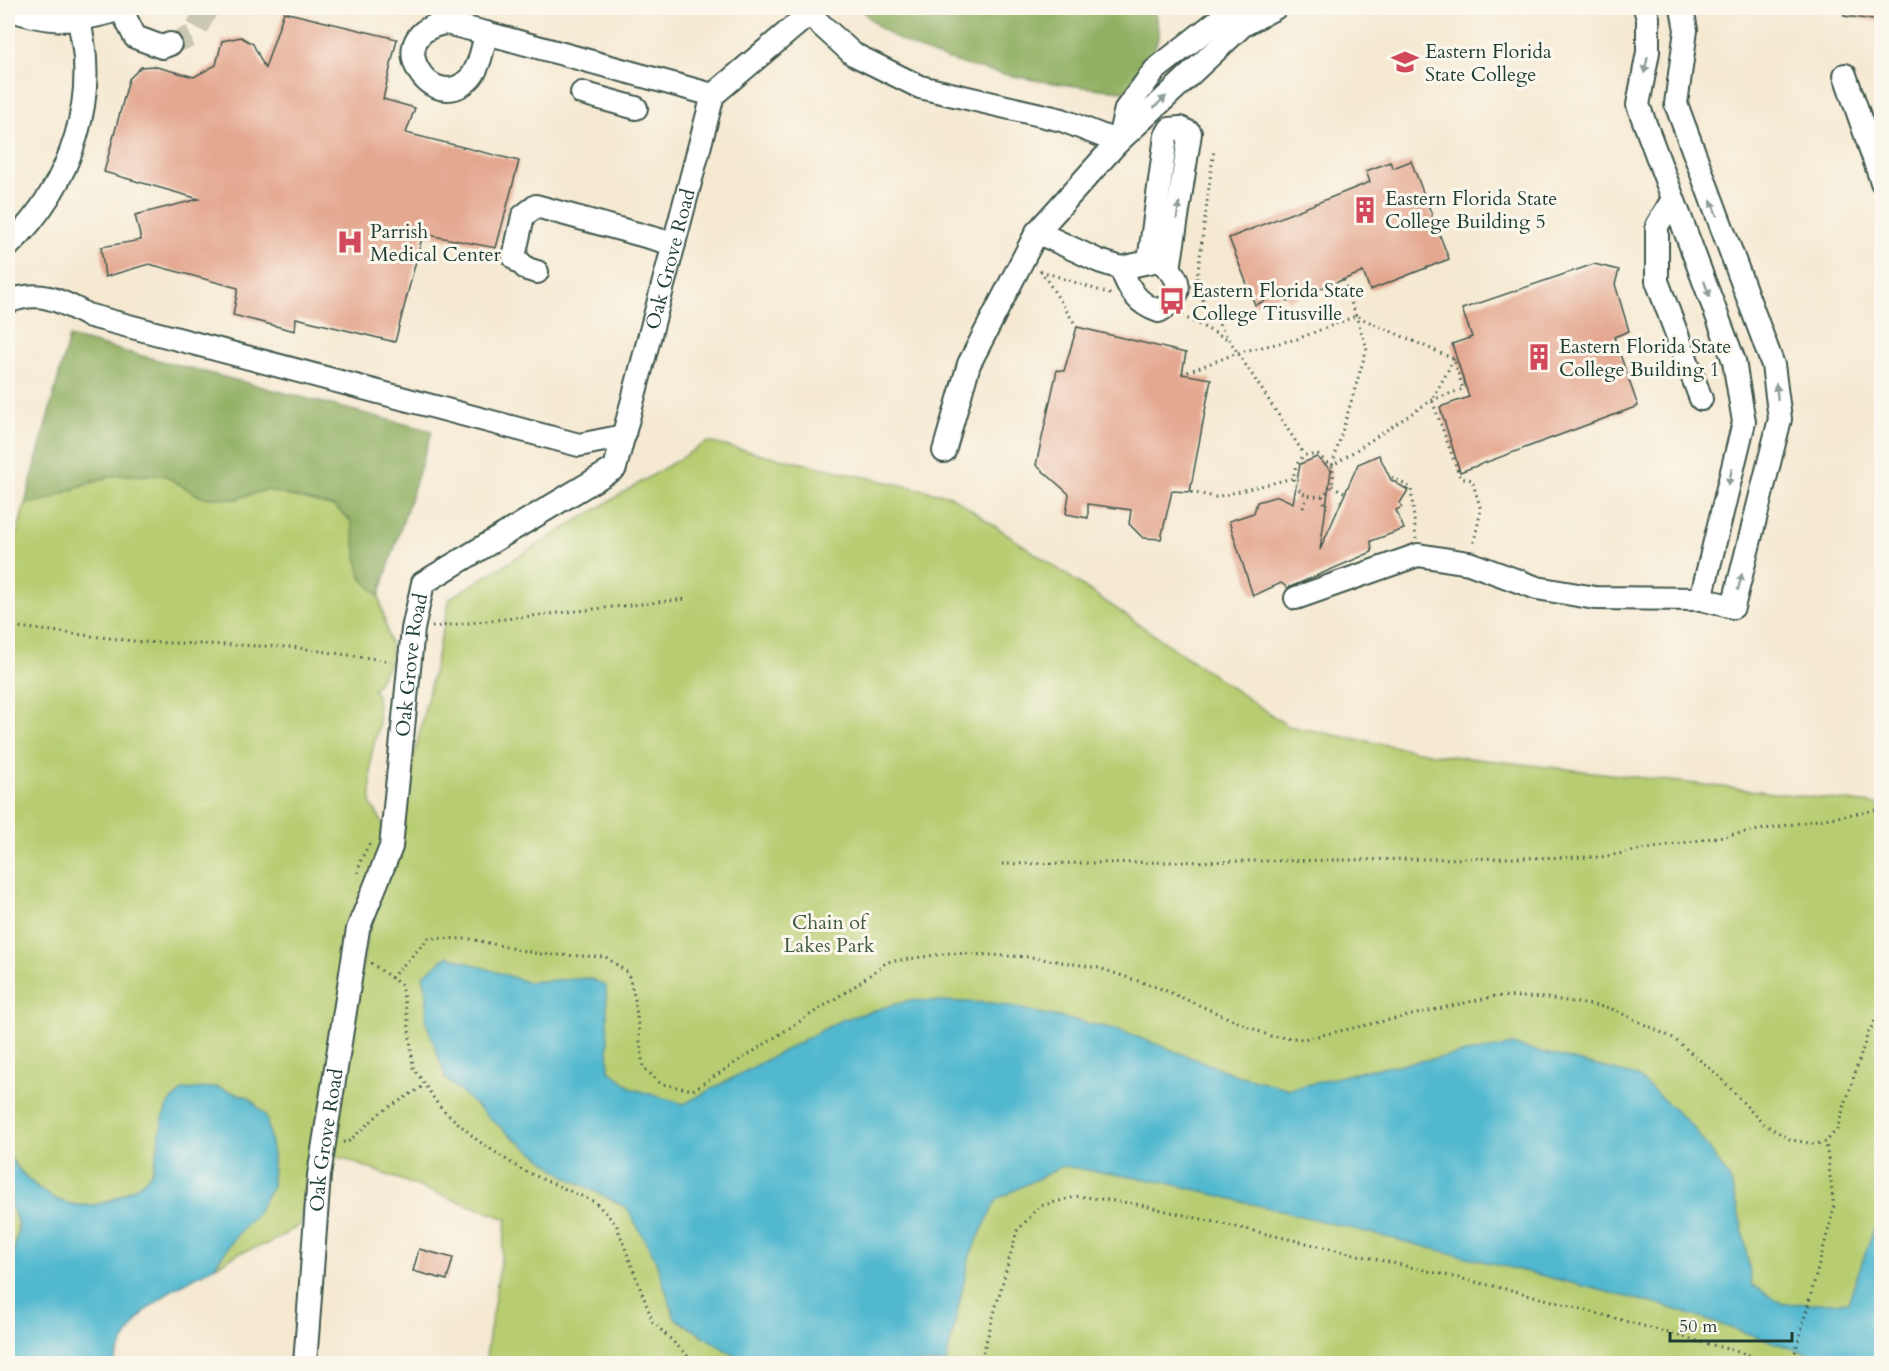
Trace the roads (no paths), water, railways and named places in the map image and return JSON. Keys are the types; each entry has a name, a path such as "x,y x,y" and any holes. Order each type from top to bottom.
{"street":[{"path":"8,9 33,17 122,8 135,37 162,47 170,44"},
{"path":"1118,142 1126,109 1155,70 1234,8"},
{"path":"944,452 969,364 1037,232 1118,142 1243,25 1275,8"},
{"path":"1644,8 1648,18 1648,52 1638,105 1734,361 1744,422 1701,599"},
{"path":"1296,598 1418,555 1469,563 1537,588 1596,598 1701,599 1733,607 1780,419 1773,364 1676,104 1686,30 1682,8"},
{"path":"486,33 713,95 808,11 853,54 920,87 1062,120 1118,142"},
{"path":"8,246 23,231 58,184 72,152 84,96 86,66 77,14"},
{"path":"1845,75 1881,182"},
{"path":"582,93 636,108"},
{"name":"Oak Grove Road","path":"305,1364 318,1185 324,1140 358,929 391,847 414,629 423,583 615,468 713,95"},
{"path":"1180,128 1190,133 1159,266 1166,136 1170,129 1180,128"},
{"path":"1673,199 1657,226 1656,281 1701,399"},
{"path":"537,272 527,269 514,257 523,216 536,206 674,244"},
{"path":"1037,232 1100,261 1121,268 1159,266 1178,281 1178,292 1169,305 1159,311 1137,300 1121,268"},
{"path":"8,302 30,295 56,298 87,315 579,445 624,436"},
{"path":"1737,451 1770,459"}],"water":[{"path":"448,956 527,982 589,978 606,986 609,1070 633,1089 684,1104 841,1020 910,1000 993,1003 1119,1030 1237,1075 1290,1089 1367,1070 1513,1045 1637,1076 1693,1127 1730,1179 1742,1227 1752,1285 1783,1304 1848,1302 1881,1209 1881,1363 1828,1363 1824,1359 1664,1306 1164,1182 1063,1166 997,1199 970,1255 946,1363 757,1364 738,1358 675,1318 655,1258 627,1208 567,1177 507,1133 446,1079 426,1021 427,993 423,975"},
{"path":"216,1087 248,1097 266,1116 273,1154 272,1186 257,1213 236,1236 214,1267 172,1290 144,1312 128,1334 113,1363 8,1363 8,1263 14,1250 19,1225 8,1199 8,1155 31,1182 58,1200 74,1205 106,1202 136,1187 150,1174 157,1155 164,1113 172,1100 183,1090"}],"tunnel":[{"path":"170,44 192,36 208,8"}],"place":[{"name":"Eastern Florida State College","path":"1405,62"},
{"name":"Eastern Florida State College Building 5","path":"1365,210"},
{"name":"Parrish Medical Center","path":"350,242"},
{"name":"Eastern Florida State College Titusville","path":"1172,301"},
{"name":"Eastern Florida State College Building 1","path":"1539,357"}],"park label":[{"name":"Chain of Lakes Park","path":"829,934"}]}
